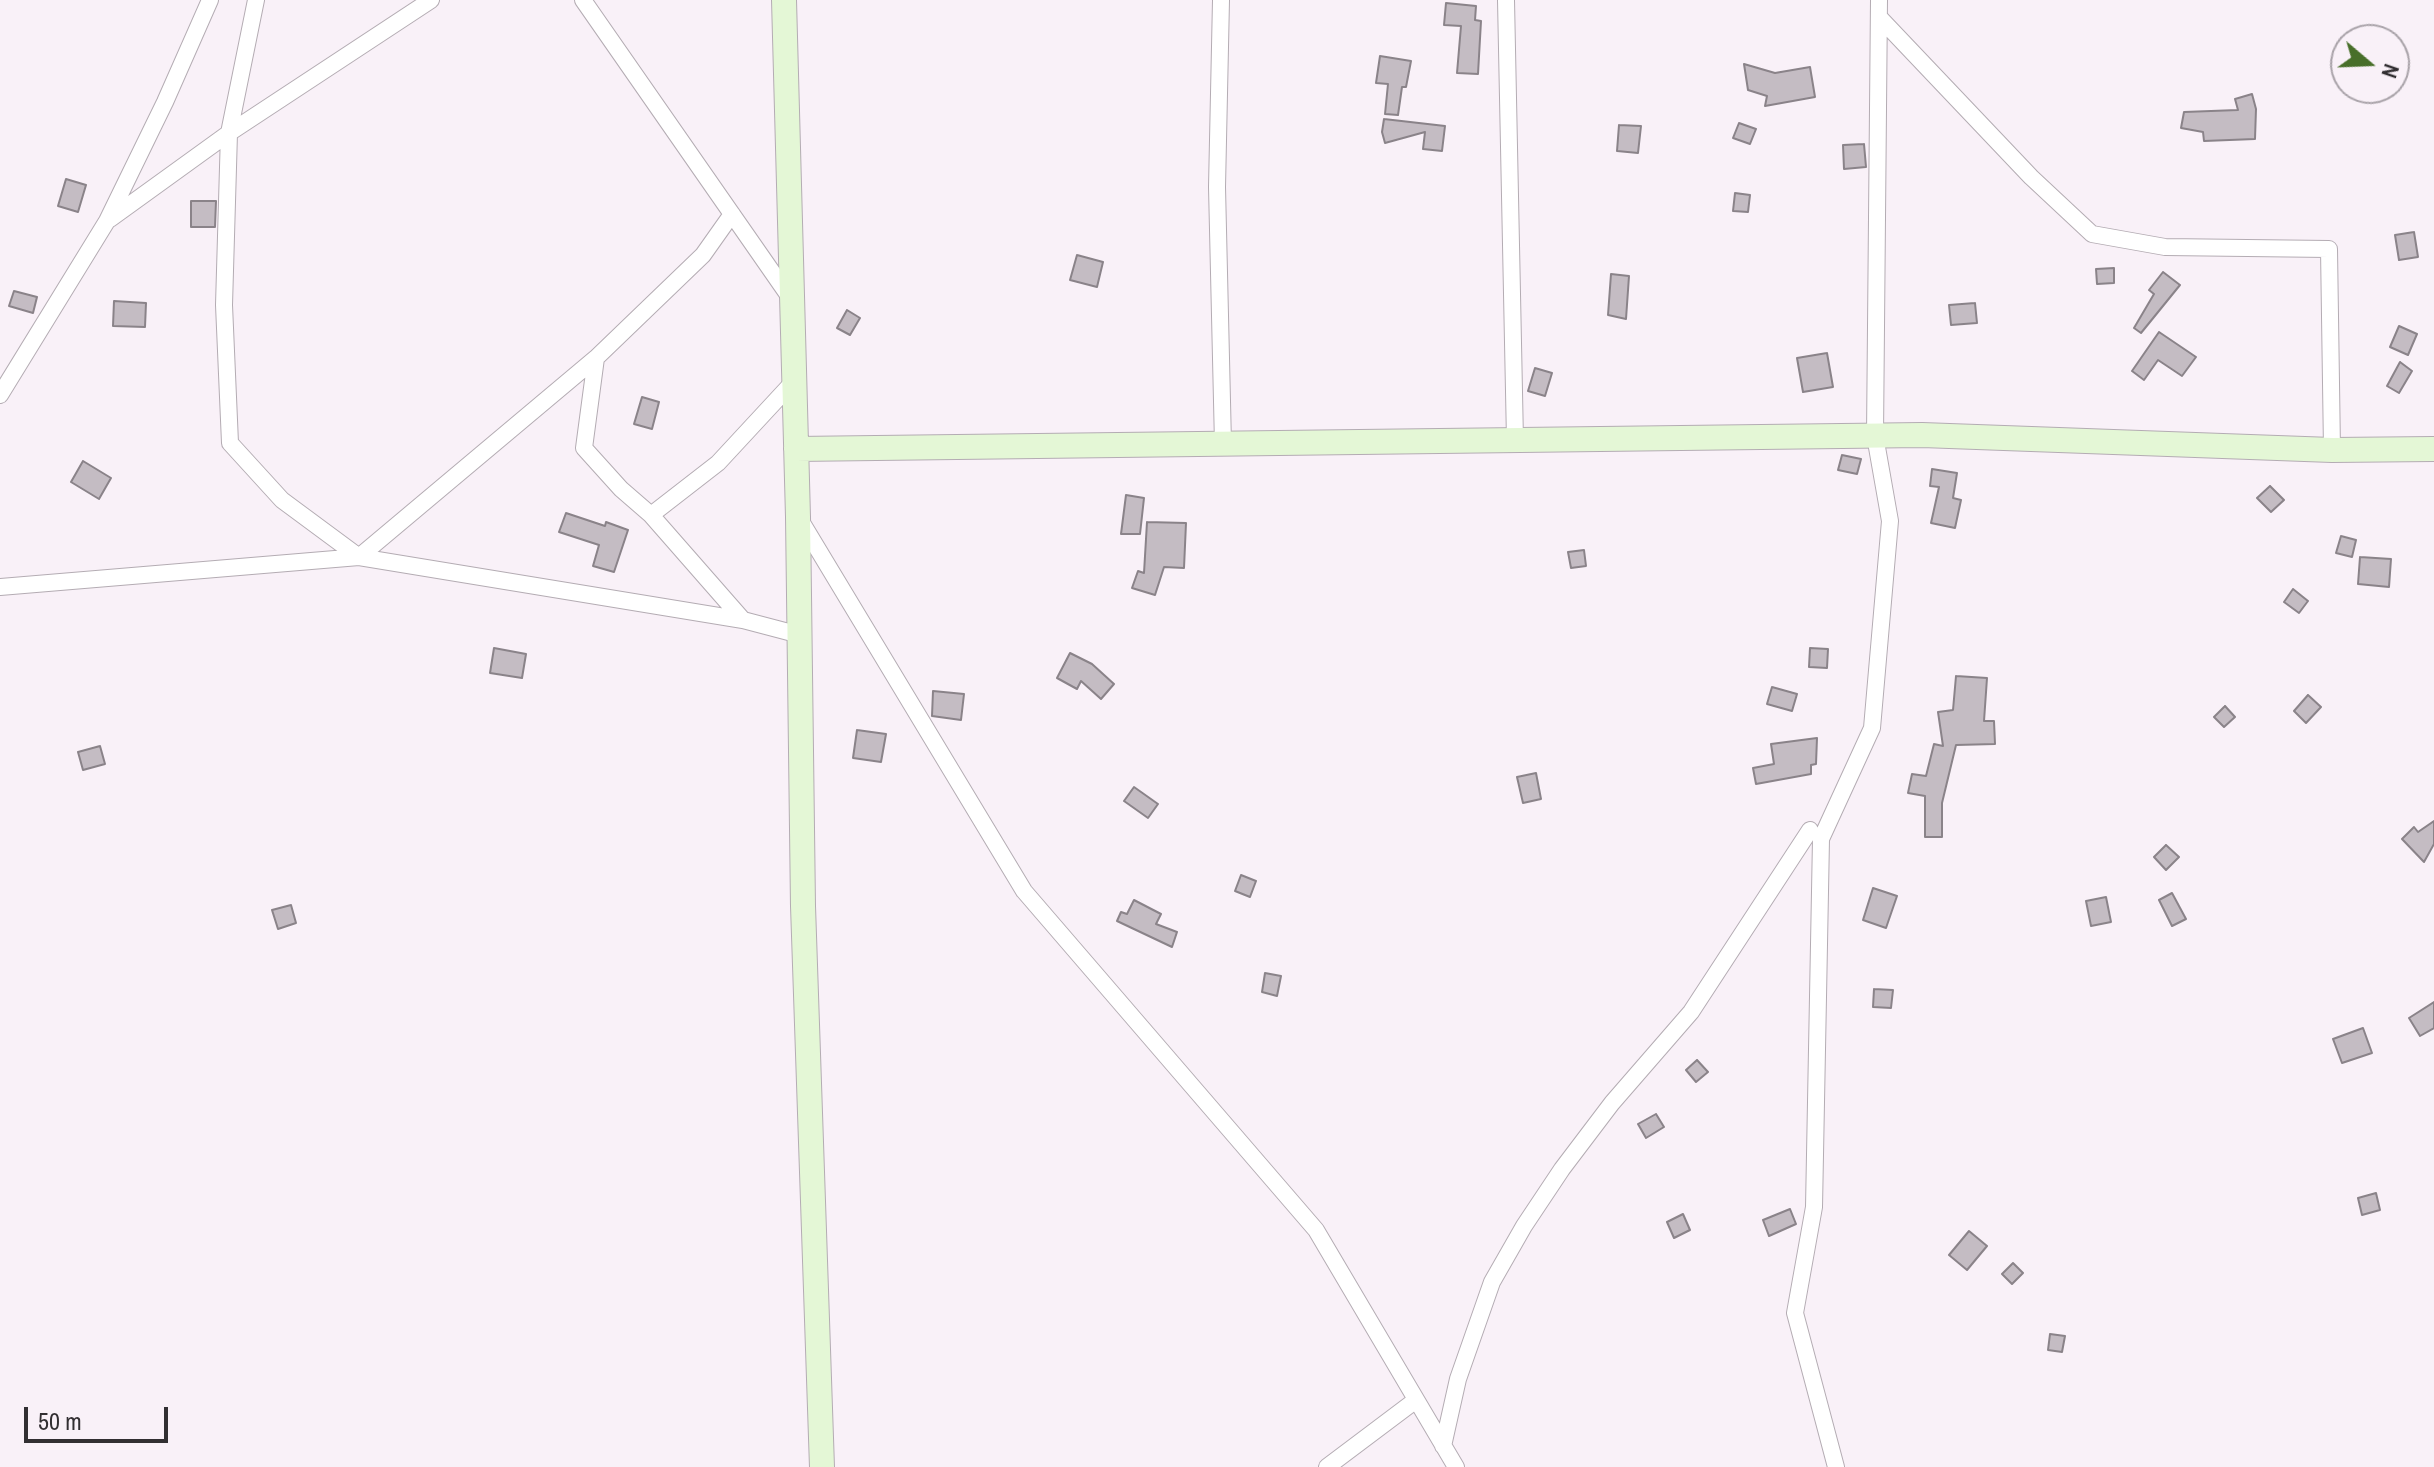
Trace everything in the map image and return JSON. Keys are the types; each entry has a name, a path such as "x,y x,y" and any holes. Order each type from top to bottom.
{"street":[{"path":"0,395 107,221 210,0"},
{"path":"256,0 229,133 224,305 230,443 282,500 359,557"},
{"path":"107,221 229,133 431,0"},
{"path":"583,0 792,301"},
{"path":"784,0 798,517 804,922 822,1467"},
{"path":"1221,0 1217,187 1223,444"},
{"path":"1506,0 1515,440"},
{"path":"1836,1467 1795,1313 1814,1207 1821,839 1872,728 1890,521 1875,436 1879,0"},
{"path":"1879,17 2031,177 2092,234 2165,247 2329,249 2332,450"},
{"path":"359,557 596,358 703,255 732,214"},
{"path":"596,358 584,448 621,489 651,515 743,620"},
{"path":"651,515 718,463 794,381"},
{"path":"796,449 1875,436 2332,450 2434,449"},
{"path":"798,517 1024,891 1316,1230 1456,1467"},
{"path":"0,587 359,557 743,620 800,635"},
{"path":"1443,1446 1458,1379 1492,1282 1524,1226 1612,1103 1691,1012 1810,830"},
{"path":"1327,1467 1416,1400"}],"building":[{"path":"1446,3 1476,6 1475,20 1481,21 1478,74 1457,73 1461,26 1444,25"},
{"path":"1380,56 1411,61 1406,87 1402,87 1398,115 1385,114 1388,84 1376,83"},
{"path":"1744,64 1775,73 1810,67 1815,97 1765,106 1767,96 1748,90"},
{"path":"2252,94 2256,109 2255,139 2204,141 2203,132 2181,128 2184,112 2238,110 2235,99"},
{"path":"1384,119 1445,126 1442,151 1423,149 1425,132 1385,143 1382,132"},
{"path":"1739,123 1756,129 1750,144 1733,138"},
{"path":"1619,125 1641,126 1638,153 1617,151"},
{"path":"1864,144 1866,167 1844,169 1843,145"},
{"path":"66,179 86,185 78,212 58,206"},
{"path":"1735,193 1750,195 1748,212 1733,211"},
{"path":"191,201 216,201 215,227 191,227"},
{"path":"2414,232 2418,257 2399,260 2395,235"},
{"path":"1077,255 1103,262 1097,287 1070,280"},
{"path":"2114,268 2114,283 2097,284 2096,269"},
{"path":"2163,272 2180,285 2141,333 2134,328 2154,294 2149,290"},
{"path":"1611,274 1629,276 1626,319 1608,315"},
{"path":"14,291 37,297 33,313 9,306"},
{"path":"114,301 146,303 145,327 113,326"},
{"path":"1975,303 1977,323 1951,325 1949,305"},
{"path":"847,310 860,318 850,335 837,328"},
{"path":"2399,326 2417,334 2408,355 2390,347"},
{"path":"2159,332 2196,357 2182,376 2158,360 2144,380 2132,371"},
{"path":"1827,353 1833,387 1803,392 1797,358"},
{"path":"2400,362 2412,371 2399,393 2387,386"},
{"path":"1535,368 1552,373 1545,396 1528,391"},
{"path":"642,397 659,402 652,429 634,424"},
{"path":"1842,455 1861,459 1857,474 1838,470"},
{"path":"83,461 111,478 99,499 71,482"},
{"path":"1932,469 1957,473 1953,498 1961,500 1955,528 1931,523 1939,487 1930,486"},
{"path":"2270,486 2284,500 2271,512 2257,498"},
{"path":"1126,495 1144,498 1140,534 1121,534"},
{"path":"566,513 628,530 614,572 593,566 599,545 559,532"},
{"path":"1147,522 1186,523 1184,568 1164,567 1155,595 1132,588 1138,571 1144,573"},
{"path":"2341,536 2356,540 2352,557 2336,553"},
{"path":"1584,550 1586,566 1571,568 1568,552"},
{"path":"2360,557 2391,559 2389,587 2358,584"},
{"path":"2293,589 2308,601 2299,613 2284,602"},
{"path":"494,648 526,654 522,678 490,673"},
{"path":"1810,648 1828,649 1827,668 1809,667"},
{"path":"1070,653 1092,664 1114,684 1101,699 1081,681 1077,689 1057,678"},
{"path":"1956,676 1987,678 1984,721 1994,721 1995,744 1956,745 1942,803 1942,837 1925,837 1925,796 1908,793 1912,774 1926,776 1934,744 1943,746 1938,712 1953,710"},
{"path":"1772,687 1797,694 1792,711 1767,704"},
{"path":"933,691 964,694 961,720 932,716"},
{"path":"2308,695 2321,707 2306,723 2294,711"},
{"path":"2225,706 2235,717 2224,727 2214,717"},
{"path":"857,730 886,734 881,762 853,758"},
{"path":"1817,738 1816,764 1811,765 1811,774 1756,784 1753,768 1774,764 1771,744"},
{"path":"100,746 105,764 83,770 78,752"},
{"path":"1536,773 1541,799 1523,803 1517,777"},
{"path":"1134,787 1158,804 1148,818 1124,801"},
{"path":"2434,821 2434,844 2424,862 2402,839 2414,827 2418,832"},
{"path":"2166,845 2179,857 2166,870 2154,857"},
{"path":"1241,875 1256,881 1250,897 1235,891"},
{"path":"1873,888 1897,896 1886,928 1863,920"},
{"path":"2172,893 2186,919 2172,926 2159,900"},
{"path":"2106,897 2111,922 2091,926 2086,901"},
{"path":"1134,900 1161,914 1156,924 1177,932 1172,947 1117,921 1121,912 1127,914"},
{"path":"291,905 296,923 278,929 272,910"},
{"path":"1265,973 1281,976 1277,996 1262,992"},
{"path":"1874,989 1893,990 1891,1008 1873,1007"},
{"path":"2434,1002 2434,1028 2420,1036 2409,1018"},
{"path":"2363,1028 2372,1053 2342,1063 2333,1039"},
{"path":"1697,1060 1708,1072 1696,1082 1686,1070"},
{"path":"1656,1114 1664,1127 1646,1138 1638,1124"},
{"path":"2376,1193 2380,1210 2362,1215 2358,1198"},
{"path":"1790,1209 1796,1224 1769,1236 1763,1220"},
{"path":"1683,1214 1690,1230 1674,1238 1667,1222"},
{"path":"1969,1231 1987,1246 1967,1270 1949,1255"},
{"path":"2013,1263 2023,1273 2012,1284 2002,1274"},
{"path":"2050,1334 2065,1336 2062,1352 2048,1350"}]}
